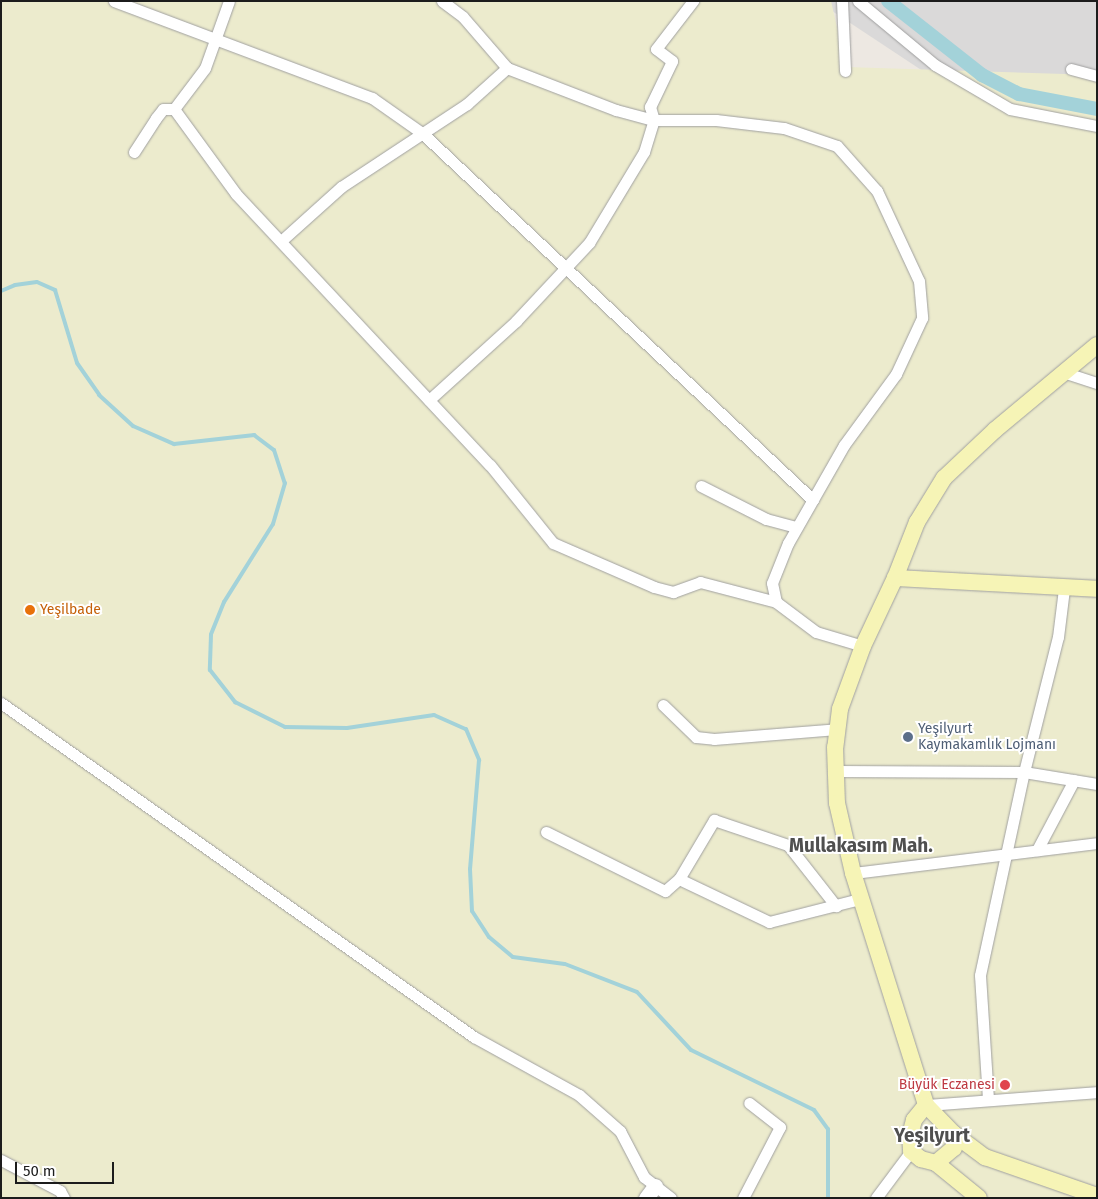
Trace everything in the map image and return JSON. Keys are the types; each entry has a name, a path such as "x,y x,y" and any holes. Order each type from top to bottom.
{"main road":[{"path":"1097,345 1066,373 995,430 944,478 916,522 895,578 863,646 840,709 835,771 837,802 860,899 926,1105 954,1134 985,1157 1097,1196"},
{"path":"895,578 1064,589 1097,589"},
{"path":"926,1105 914,1120 910,1135 911,1151 921,1159 936,1163 979,1198"},
{"path":"936,1163 954,1148 954,1134"}],"street":[{"path":"114,1 216,42 372,98 422,133 564,269 813,500"},
{"path":"174,109 205,68 216,42 229,1"},
{"path":"442,1 463,17 507,68 616,110 654,120 716,120 784,128 837,146 877,191 919,281 922,318 896,374 844,445 796,528 772,583 776,602"},
{"path":"429,400 516,321 589,243 644,152 654,120 650,107 672,61 656,49 693,1"},
{"path":"842,1 845,71"},
{"path":"858,1 935,65 1010,109 1097,126"},
{"path":"281,241 341,187 467,104 507,68"},
{"path":"1071,70 1097,76"},
{"path":"134,152 163,109 174,109"},
{"path":"174,109 236,194 490,465 553,543 654,587 673,592 700,582 776,602 816,632 863,646"},
{"path":"1066,373 1097,383"},
{"path":"701,486 766,519 796,528"},
{"path":"988,1099 980,975 1024,772 1058,637 1064,589"},
{"path":"1,703 474,1037 579,1095 620,1131 651,1192 671,1198"},
{"path":"662,705 696,737 714,739 837,729"},
{"path":"835,771 1024,772 1097,784"},
{"path":"1038,850 1074,780"},
{"path":"546,832 665,892 680,878 714,820 788,845 836,906"},
{"path":"853,873 1097,843"},
{"path":"680,878 769,922 860,899"},
{"path":"926,1105 988,1099 1045,1099 1097,1092"},
{"path":"743,1198 780,1127 748,1103"},
{"path":"876,1198 911,1151"},
{"path":"1,1160 60,1191 64,1198"}],"shaded area":[{"path":"817,1 1097,1 1097,147 1042,150"}],"green space":[{"path":"1,1 831,1 846,67 1097,75 1097,1198 1,1198"}],"waterway":[{"path":"888,1 982,75 1019,94 1097,109"},
{"path":"1,291 15,285 37,282 55,290 77,363 99,395 133,426 174,444 254,435 274,450 285,483 273,524 224,602 211,635 210,670 235,702 285,727 347,728 434,715 466,729 479,760 470,869 472,911 489,937 513,957 565,964 637,992 691,1050 814,1110 828,1129 828,1198"}],"place":[{"name":"Yeşilbade","path":"30,610"},
{"name":"Yeşilyurt Kaymakamlık Lojmanı","path":"908,737"},
{"name":"Büyük Eczanesi","path":"1005,1085"}],"district":[{"name":"Mullakasım Mah.","path":"861,846"},
{"name":"Yeşilyurt","path":"932,1136"}]}
